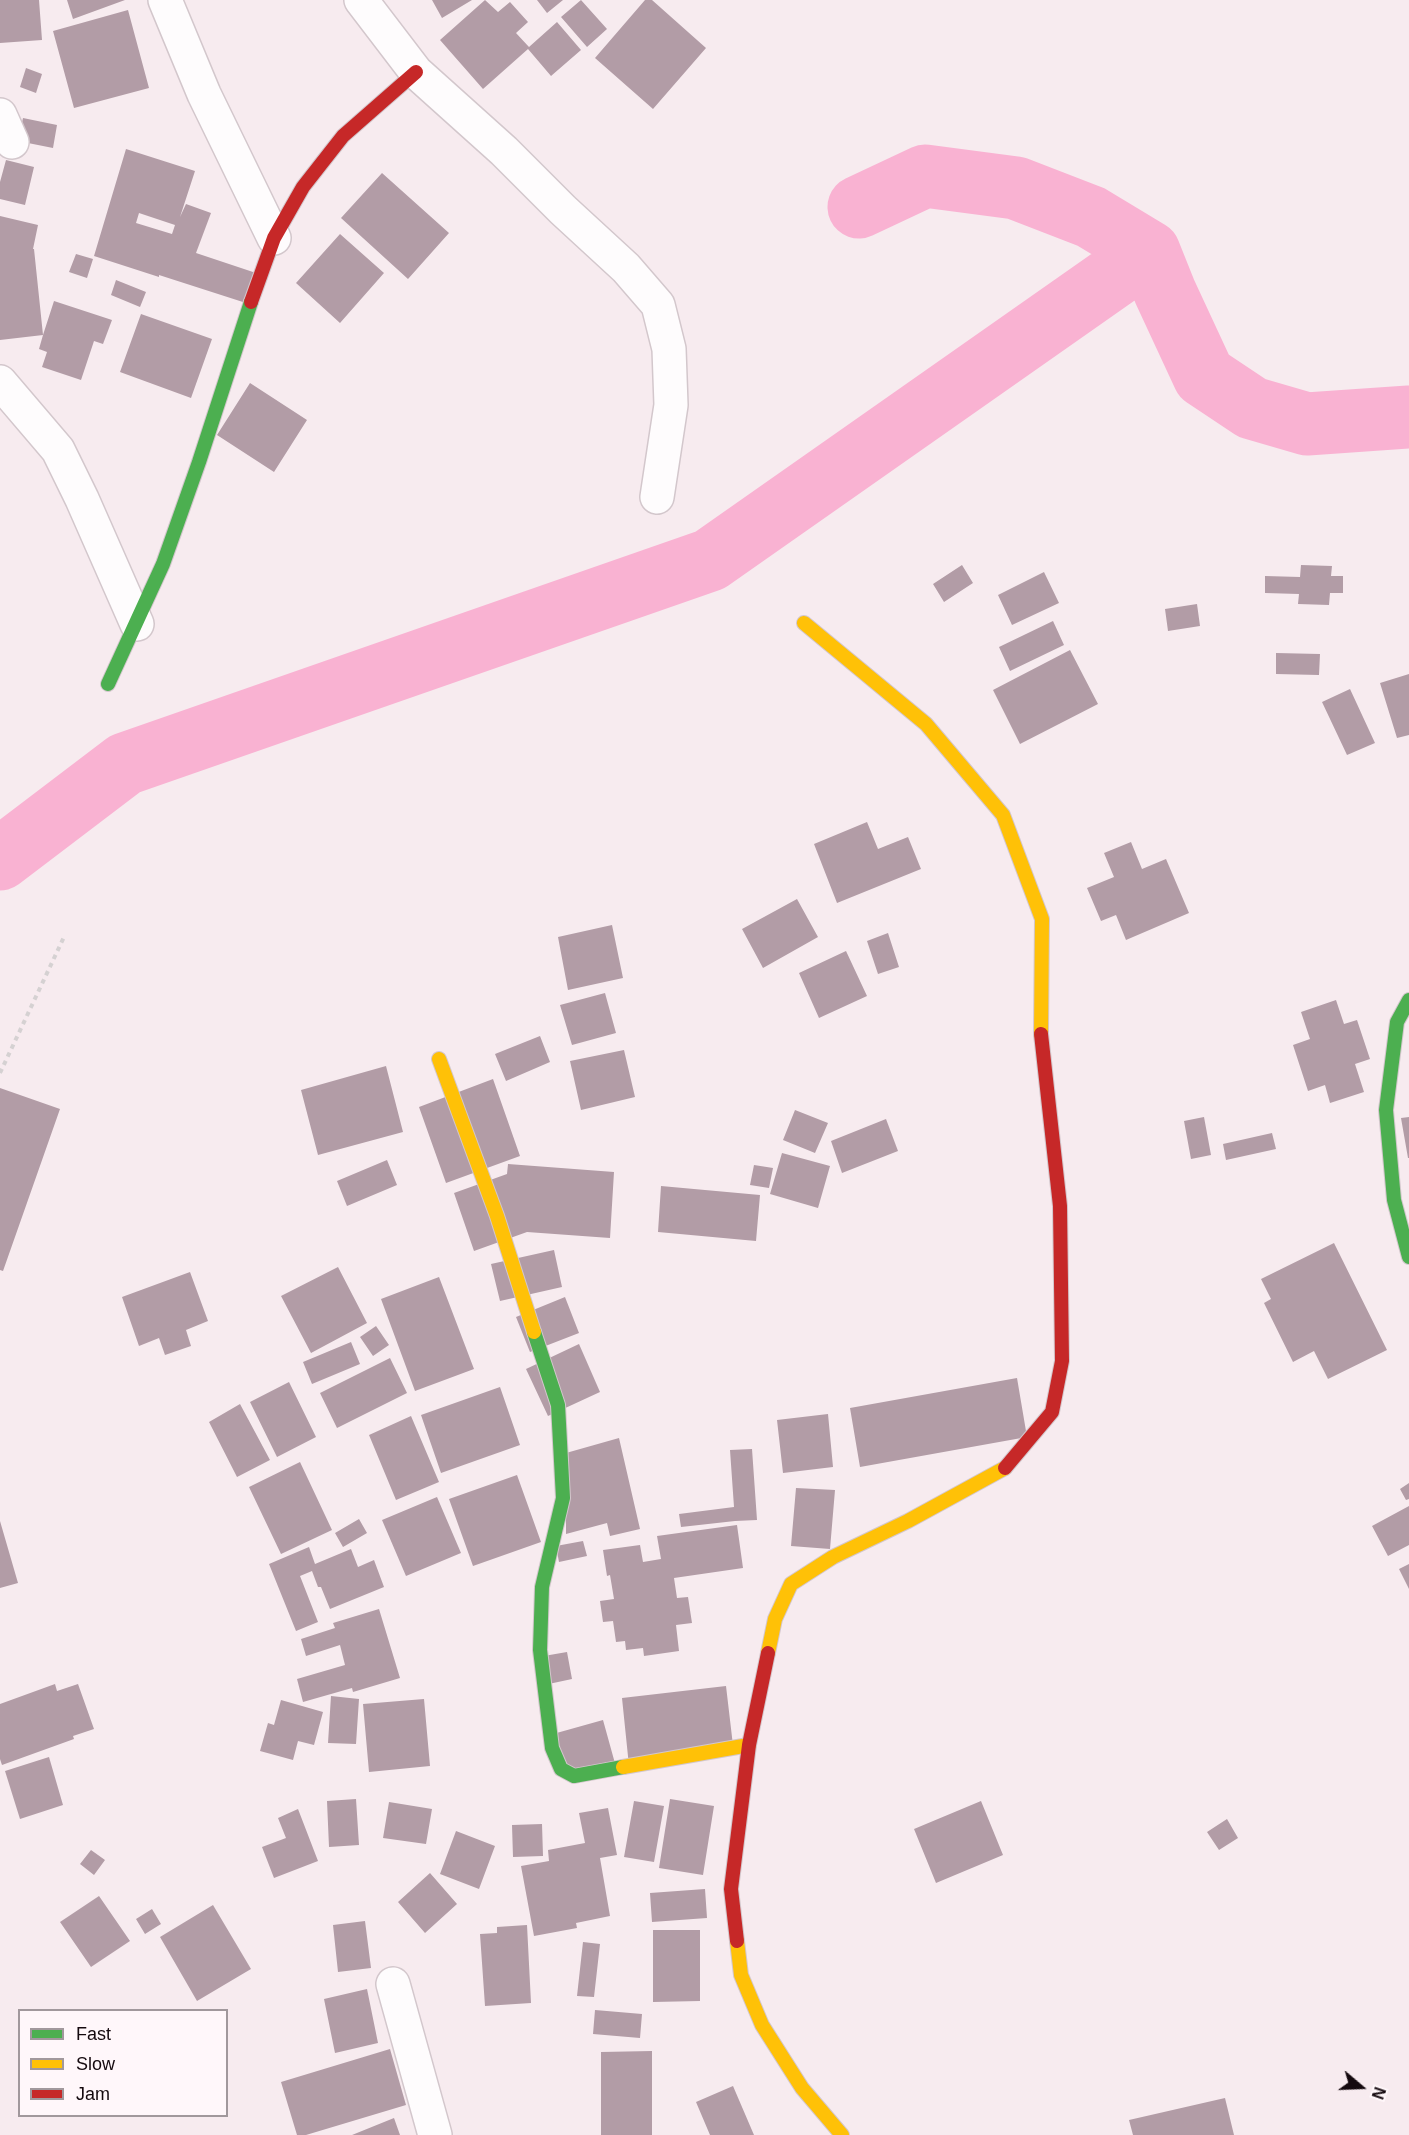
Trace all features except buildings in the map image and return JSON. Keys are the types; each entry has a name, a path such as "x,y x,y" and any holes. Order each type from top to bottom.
{"street":[{"path":"165,0 204,94 274,238"},
{"path":"361,0 416,72 504,151 562,210 626,268 658,305 669,349 671,405 657,497"},
{"path":"108,684 163,564 244,320 274,238 303,187 343,136 416,72"},
{"path":"0,382 58,450 137,624"},
{"path":"804,623 926,724 1003,815 1042,919 1041,1037 1060,1206 1062,1361 1052,1412 1008,1466 908,1521 833,1557 791,1584 775,1619 748,1746 731,1890 741,1975 762,2025 802,2088 842,2135"},
{"path":"1409,999 1397,1022 1386,1110 1394,1200 1409,1257"},
{"path":"439,1059 497,1216 558,1405 563,1498 542,1587 540,1650 552,1748 561,1769 574,1776 748,1746"},
{"path":"393,1984 435,2135"}],"path":[{"path":"0,1073 64,937"}],"waterway":[{"path":"859,207 925,176 1016,188 1091,217 1149,252 1204,376 1252,408 1307,424 1409,417"},
{"path":"0,859 125,764 710,560 1149,252"}],"traffic: fast":[{"path":"108,684 163,564 251,302"},
{"path":"1409,1000 1397,1022 1386,1110 1394,1200 1409,1257"},
{"path":"534,1332 558,1405 563,1498 542,1587 540,1650 552,1748 561,1769 574,1776 623,1767"}],"traffic: slow":[{"path":"804,623 926,724 1003,815 1042,919 1041,1034"},
{"path":"439,1059 497,1216 534,1332"},
{"path":"768,1653 775,1619 791,1584 833,1557 908,1521 1005,1468"},
{"path":"623,1767 749,1745"},
{"path":"737,1941 741,1975 762,2025 802,2088 842,2135"}],"traffic: jam":[{"path":"251,302 274,238 303,187 343,136 416,72"},
{"path":"1005,1468 1052,1412 1062,1361 1060,1206 1041,1034"},
{"path":"737,1941 731,1889 749,1745 768,1653"}]}
